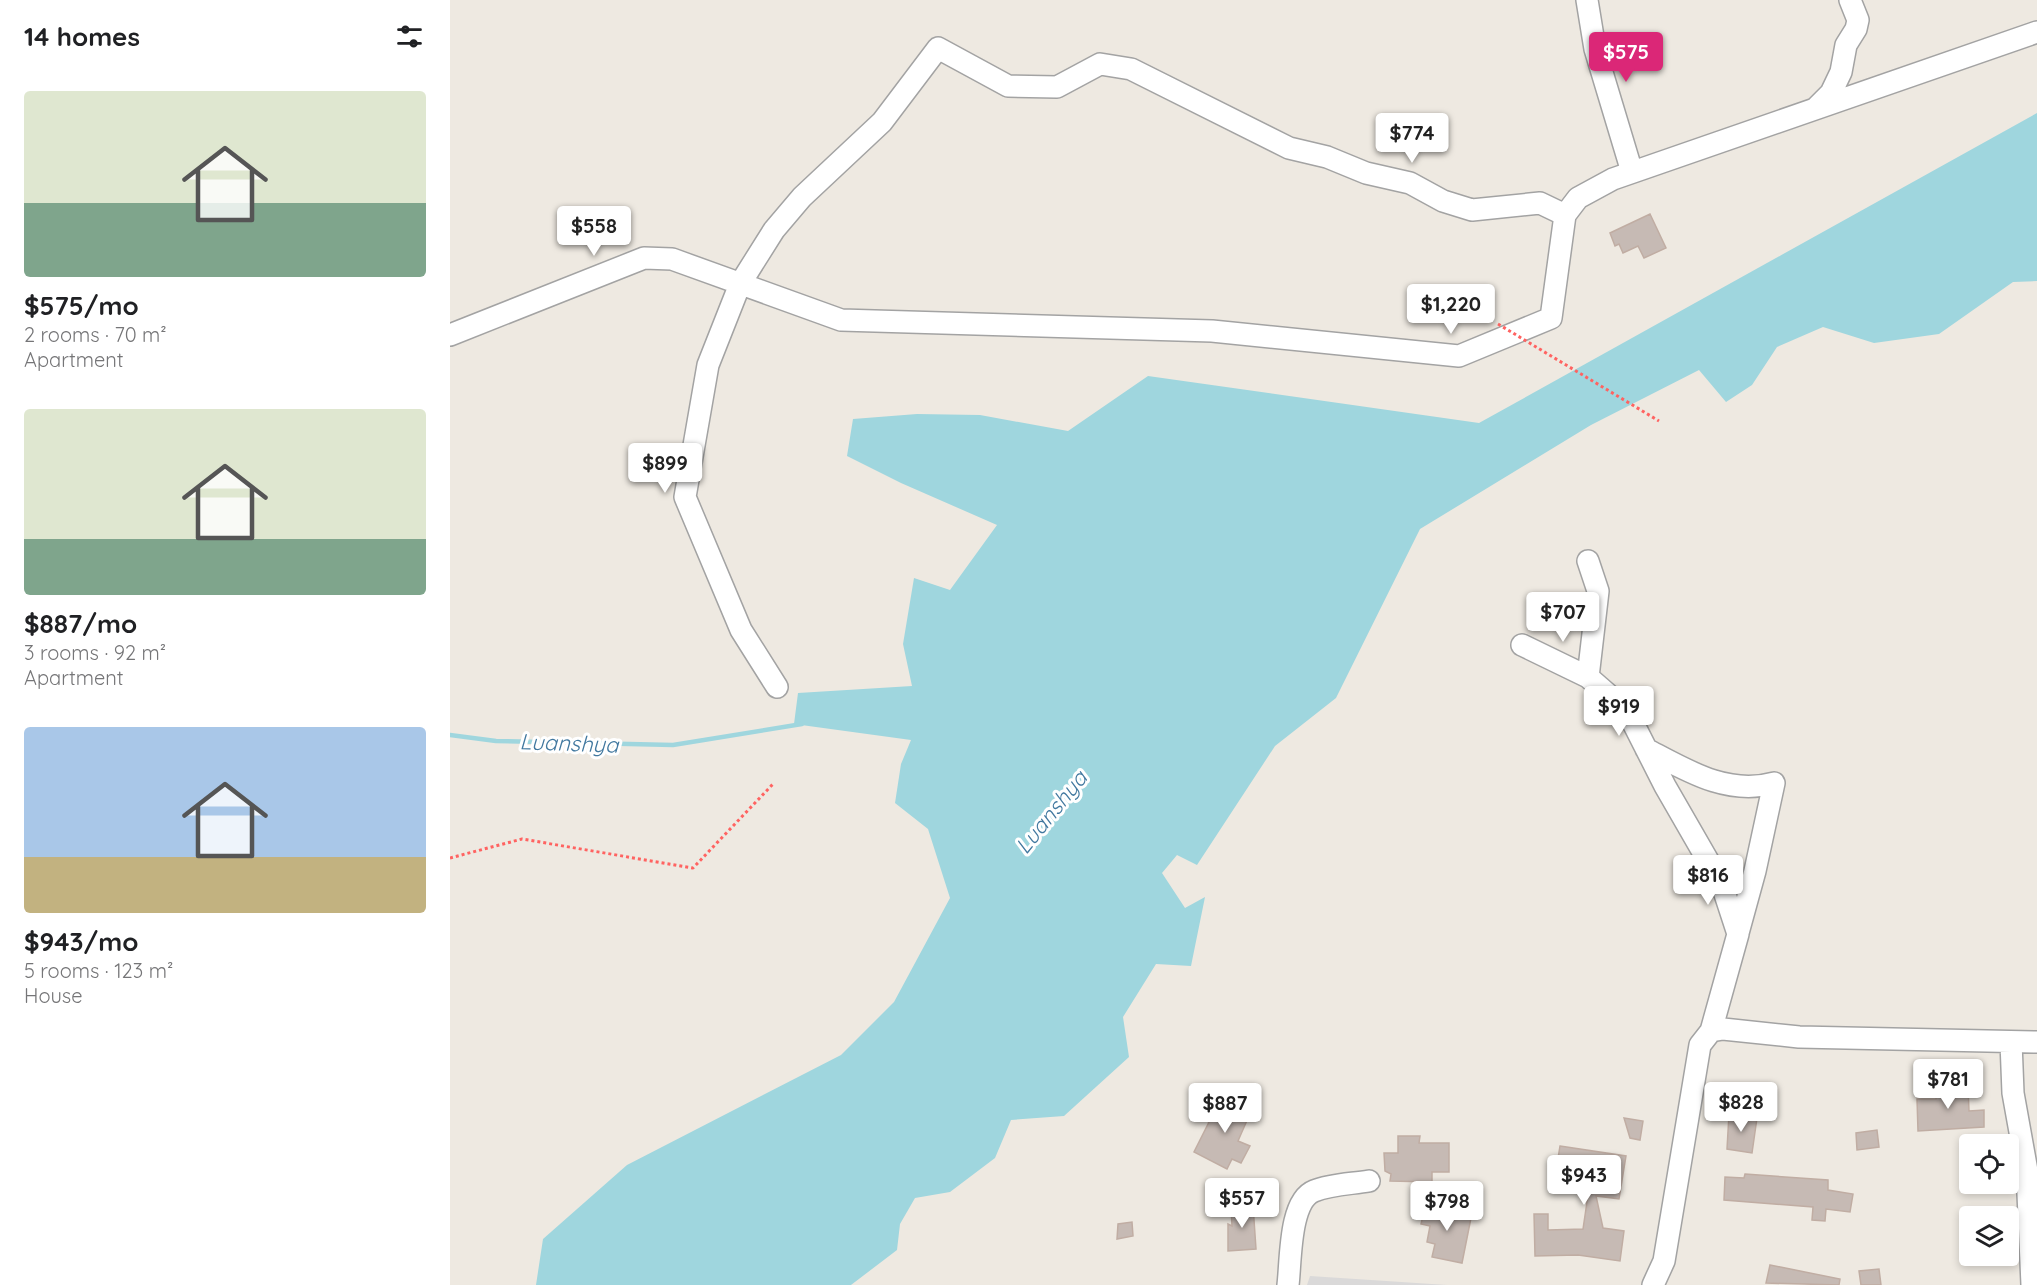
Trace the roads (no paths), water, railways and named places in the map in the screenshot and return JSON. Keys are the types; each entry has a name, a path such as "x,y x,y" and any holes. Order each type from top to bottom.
{"street":[{"path":"1587,0 1595,49 1632,172"},
{"path":"1815,109 1832,93 1841,72 1846,45 1856,29 1858,20 1850,0"},
{"path":"450,335 644,258 672,259 841,320 1212,331 1459,356 1551,318 1565,215 1578,198 1613,179 1632,172 2037,32"},
{"path":"777,687 741,630 684,496 708,365 740,284 774,230 809,190 882,122 938,48 1008,86 1057,87 1100,64 1131,69 1290,148 1327,157 1366,173 1410,183 1443,201 1472,210 1540,203 1565,215"},
{"path":"1588,561 1598,591 1594,645 1588,677"},
{"path":"1522,645 1588,677 1627,711 1722,885 1738,934"},
{"path":"1646,748 1697,776 1753,789 1774,783 1755,871 1711,1031 1700,1045 1671,1205 1664,1261 1653,1285"},
{"path":"1711,1031 1723,1029 1799,1037 2037,1042"},
{"path":"2010,1042 2013,1093 2027,1171 2032,1285"},
{"path":"1288,1285 1296,1210 1303,1199 1312,1192 1325,1188 1369,1181"}],"water":[{"path":"2037,113 2037,281 2013,282 1939,334 1874,343 1823,327 1777,347 1752,385 1726,402 1699,370 1591,425 1420,529 1336,698 1275,746 1197,865 1177,855 1162,873 1185,908 1205,897 1191,966 1156,964 1123,1017 1129,1057 1064,1116 1011,1120 995,1158 950,1192 915,1198 900,1224 897,1250 851,1285 536,1285 543,1239 627,1165 841,1055 894,1002 950,898 928,829 895,803 901,764 911,740 794,724 798,693 912,686 903,644 914,578 950,590 997,525 901,483 847,456 853,419 917,414 980,415 1068,431 1148,376 1479,423"}],"waterway":[{"name":"Luanshya","path":"450,735 496,741 673,745 802,724"}]}
